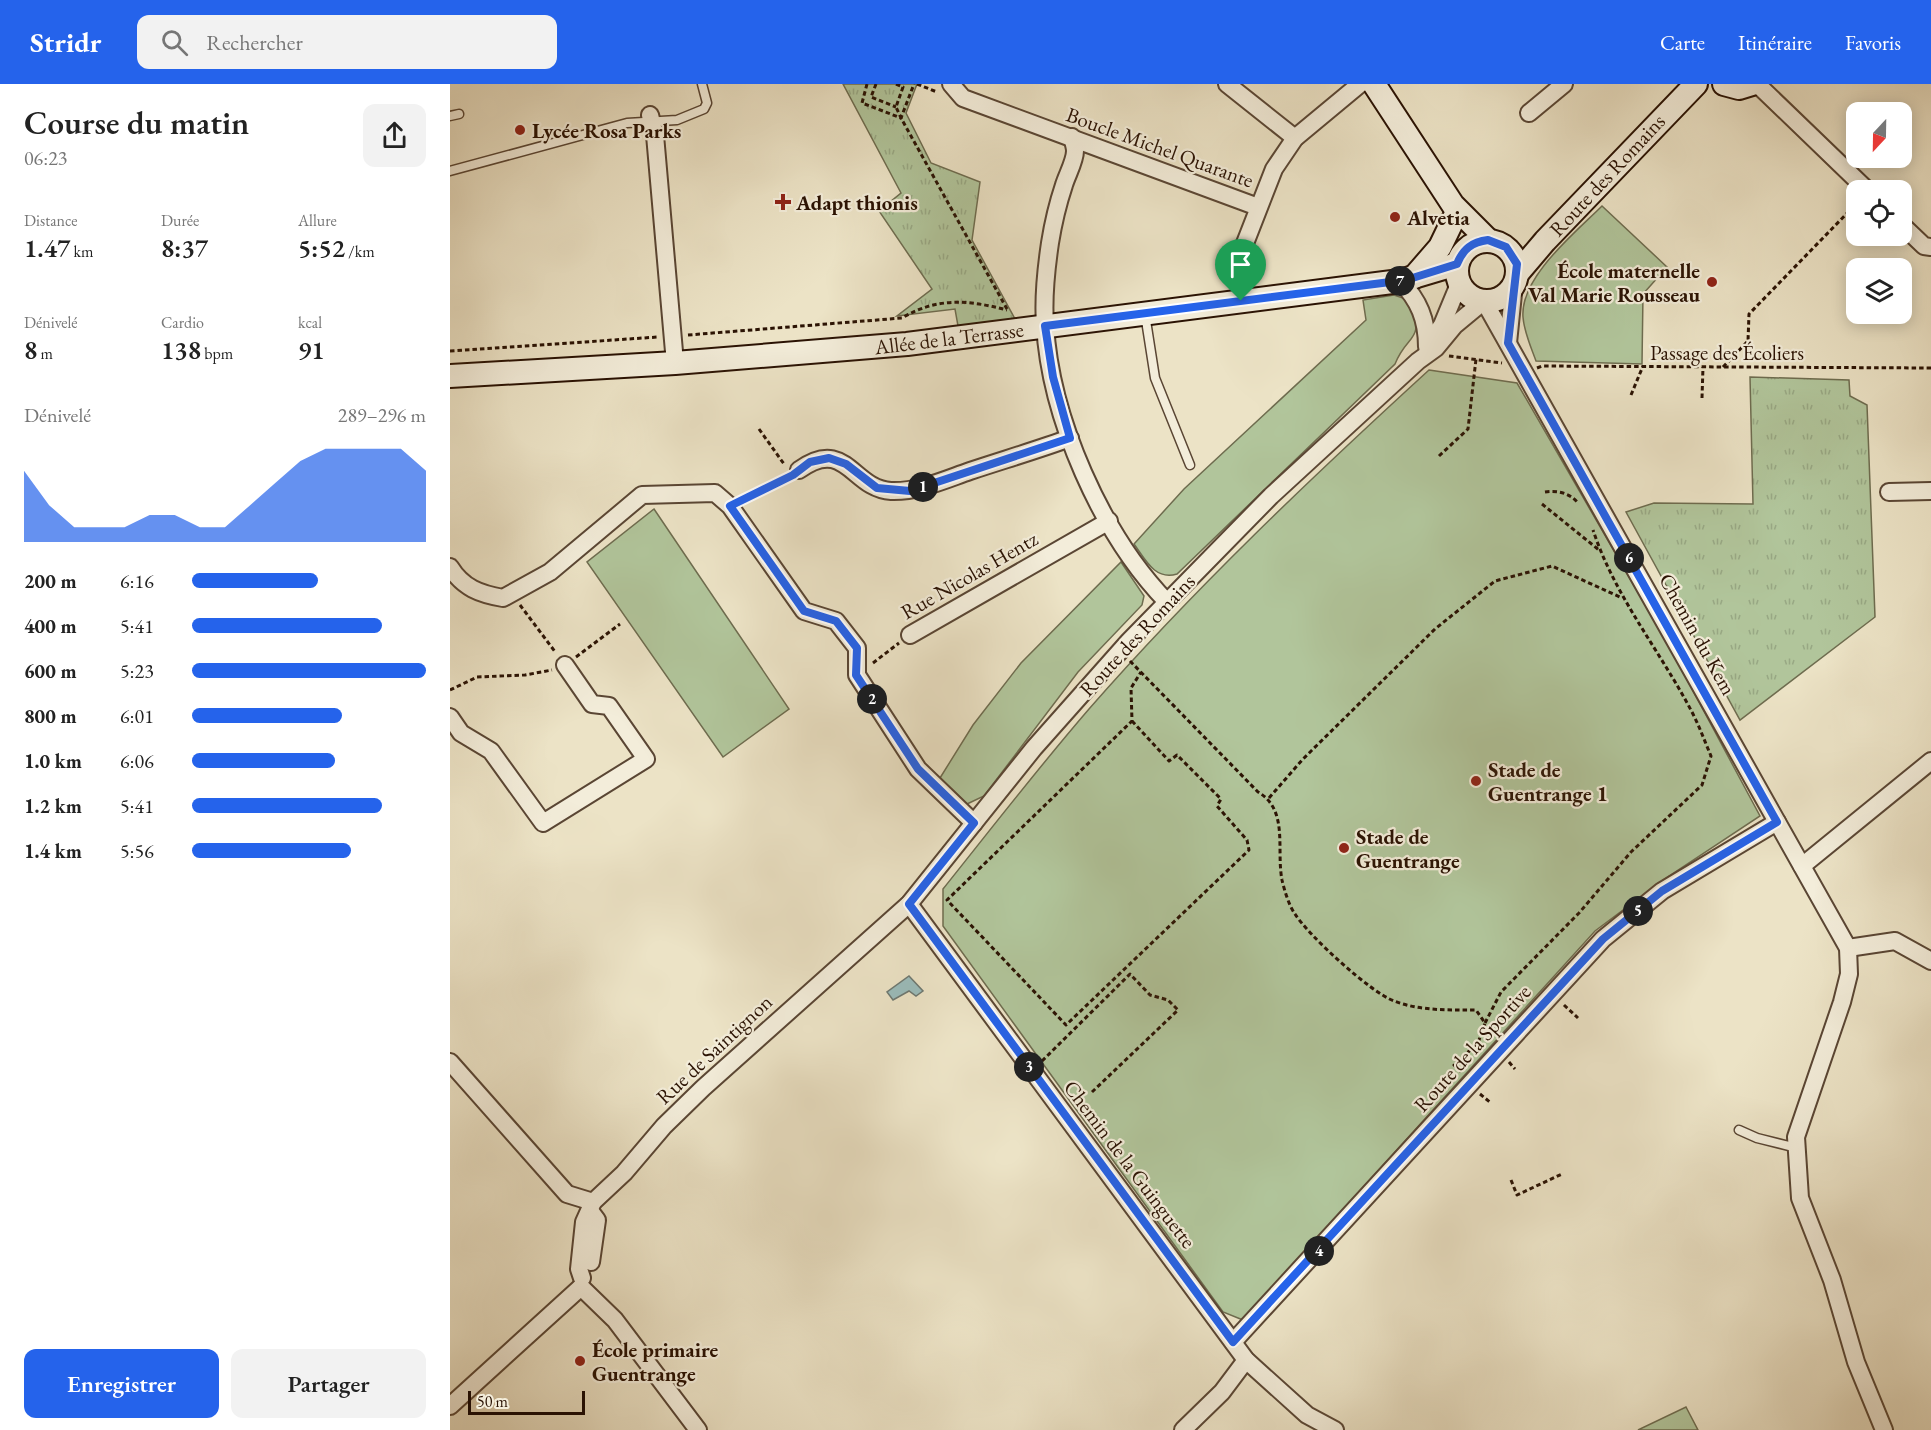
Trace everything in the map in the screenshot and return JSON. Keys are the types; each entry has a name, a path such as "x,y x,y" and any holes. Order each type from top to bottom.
{"street":[{"name":"Boucle Michel Quarante","path":"951,84 963,98 1258,207"},
{"path":"1227,84 1295,138"},
{"path":"1241,301 1242,251 1274,170 1295,138 1360,84"},
{"path":"1374,84 1454,212 1497,244 1517,264 1508,343"},
{"path":"1529,113 1564,84"},
{"name":"Route des Romains","path":"881,931 909,904 1078,698 1167,603 1271,496 1455,325 1484,301 1505,295 1545,241 1696,84"},
{"path":"1724,84 1739,88 1752,84"},
{"path":"1757,84 1857,180"},
{"path":"651,118 674,333 675,363"},
{"path":"1072,137 1075,150 1051,240 1044,294 1045,326 1053,377 1070,438 1109,521 1130,556 1167,603"},
{"path":"1454,212 1459,268 1468,295 1484,301"},
{"path":"1427,352 1424,320 1407,280 1440,247 1454,212"},
{"path":"1912,235 1924,246 1931,247"},
{"name":"Route des Romains","path":"1427,352 1442,324 1459,268 1472,244 1545,241"},
{"name":"Allée de la Terrasse","path":"450,376 675,363 907,344 1407,280 1459,268"},
{"name":"Chemin du Kem","path":"1484,301 1848,948"},
{"path":"796,473 810,462 829,458 846,464 877,488 910,491 1070,438"},
{"path":"1889,492 1931,491"},
{"path":"451,571 459,580 479,594 503,598 550,572 642,495 715,493 730,506 804,611 836,621 857,648 856,675 918,769 974,823"},
{"name":"Rue Nicolas Hentz","path":"909,634 1109,521"},
{"path":"450,717 461,733 491,751 543,823 646,759 609,706 592,704 565,665"},
{"path":"1802,866 1931,761"},
{"name":"Route de la Sportive","path":"1233,1342 1603,939 1662,891 1777,822"},
{"name":"Chemin de la Guinguette","path":"909,904 1246,1360 1307,1415 1335,1430"},
{"name":"Rue de Saintignon","path":"582,1282 579,1269 584,1222 592,1207 664,1126 703,1088 881,931"},
{"path":"1884,1430 1856,1362 1832,1280 1800,1198 1796,1137 1849,974 1848,948 1895,941 1931,961"},
{"path":"450,1062 567,1194 592,1207"},
{"path":"450,1406 582,1282 615,1320 698,1430"},
{"path":"1183,1430 1222,1392 1246,1360"}],"lane":[{"path":"450,171 627,123 651,118 677,120 704,109 707,103 702,84"},
{"path":"1145,313 1155,378 1190,465"},
{"path":"1739,1130 1757,1138 1797,1148"}],"path":[{"path":"867,84 862,103 901,118"},
{"path":"876,84 871,97 896,107"},
{"path":"896,84 903,87 896,107 901,118 1010,316"},
{"path":"901,118 914,84"},
{"path":"1723,367 1748,340 1749,314 1846,214"},
{"path":"450,351 654,338 674,333 692,335 902,318 922,306 975,301 1007,310"},
{"path":"1427,352 1505,363"},
{"path":"1439,456 1468,429 1476,359"},
{"name":"Passage des Écoliers","path":"1526,374 1542,366 1931,368"},
{"path":"1631,395 1643,366"},
{"path":"1702,398 1703,367"},
{"path":"730,506 796,473 759,429"},
{"path":"1545,492 1553,490 1573,497 1580,506"},
{"path":"1542,504 1600,551"},
{"path":"1491,1103 1469,1085 1454,1065 1478,1043 1485,1023 1501,992 1579,913 1631,852 1702,785 1711,756 1694,715 1623,598 1600,551 1591,524"},
{"path":"1268,798 1303,759 1435,629 1494,580 1552,566 1623,598"},
{"path":"512,594 565,665"},
{"path":"450,690 477,677 544,672 565,665 620,624"},
{"name":"Rue Nicolas Hentz","path":"856,675 909,634"},
{"path":"1130,661 1257,792 1268,798 1274,808 1280,835 1282,879 1294,913 1342,964 1393,1001 1434,1010 1476,1010 1485,1023"},
{"path":"1132,721 947,900 1066,1025 1249,850 1247,840 1217,806 1221,800 1176,755 1170,761 1132,721 1131,688 1141,672"},
{"path":"1032,1070 1130,974 1150,995 1168,1000 1178,1010 1092,1092"},
{"path":"1511,1180 1517,1195 1562,1174"}],"green space":[{"path":"843,84 917,84 906,113 931,163 980,182 972,240 1015,319 958,326 955,309 897,316 932,289 879,211 901,193"},
{"path":"1602,206 1667,267 1643,294 1642,364 1536,361 1526,334 1523,317 1524,302 1530,286 1552,256"},
{"path":"1394,295 1412,301 1416,324 1413,337 1395,364 1177,574 1163,574 1151,567 1134,544 1184,489 1366,320 1363,300"},
{"name":"Stade de Guentrange","path":"1429,370 1517,383 1669,646 1760,816 1663,880 1595,931 1243,1320 1223,1312 943,926 943,889 1070,731 1129,664 1297,493"},
{"path":"1750,377 1849,380 1850,396 1867,405 1875,617 1740,720 1626,512 1654,503 1753,504"},
{"path":"654,509 789,709 723,757 587,562"},
{"path":"1121,562 1144,596 1142,605 1078,672 984,796 967,804 940,778 973,725 1021,663"},
{"path":"1686,1407 1698,1430 1638,1430"}],"water":[{"path":"909,976 923,991 916,996 909,991 893,1000 887,992"}],"place":[{"name":"Lycée Rosa Parks","path":"520,130"},
{"name":"Adapt thionis","path":"783,202"},
{"name":"Alvetia","path":"1395,217"},
{"name":"École maternelle Val Marie Rousseau","path":"1712,282"},
{"name":"Stade de Guentrange 1","path":"1476,781"},
{"name":"Stade de Guentrange","path":"1344,848"},
{"name":"École primaire Guentrange","path":"580,1361"}],"route":[{"path":"1479,241 1497,242 1506,247 1517,264 1508,343 1777,822 1662,891 1603,939 1244,1334 1233,1342 909,904 974,823 918,769 856,675 857,648 836,621 804,611 730,506 793,475 810,462 829,458 846,464 877,488 887,491 910,491 1070,438 1053,377 1045,326 1241,301 1406,280 1457,264 1465,250 1479,241"}]}
